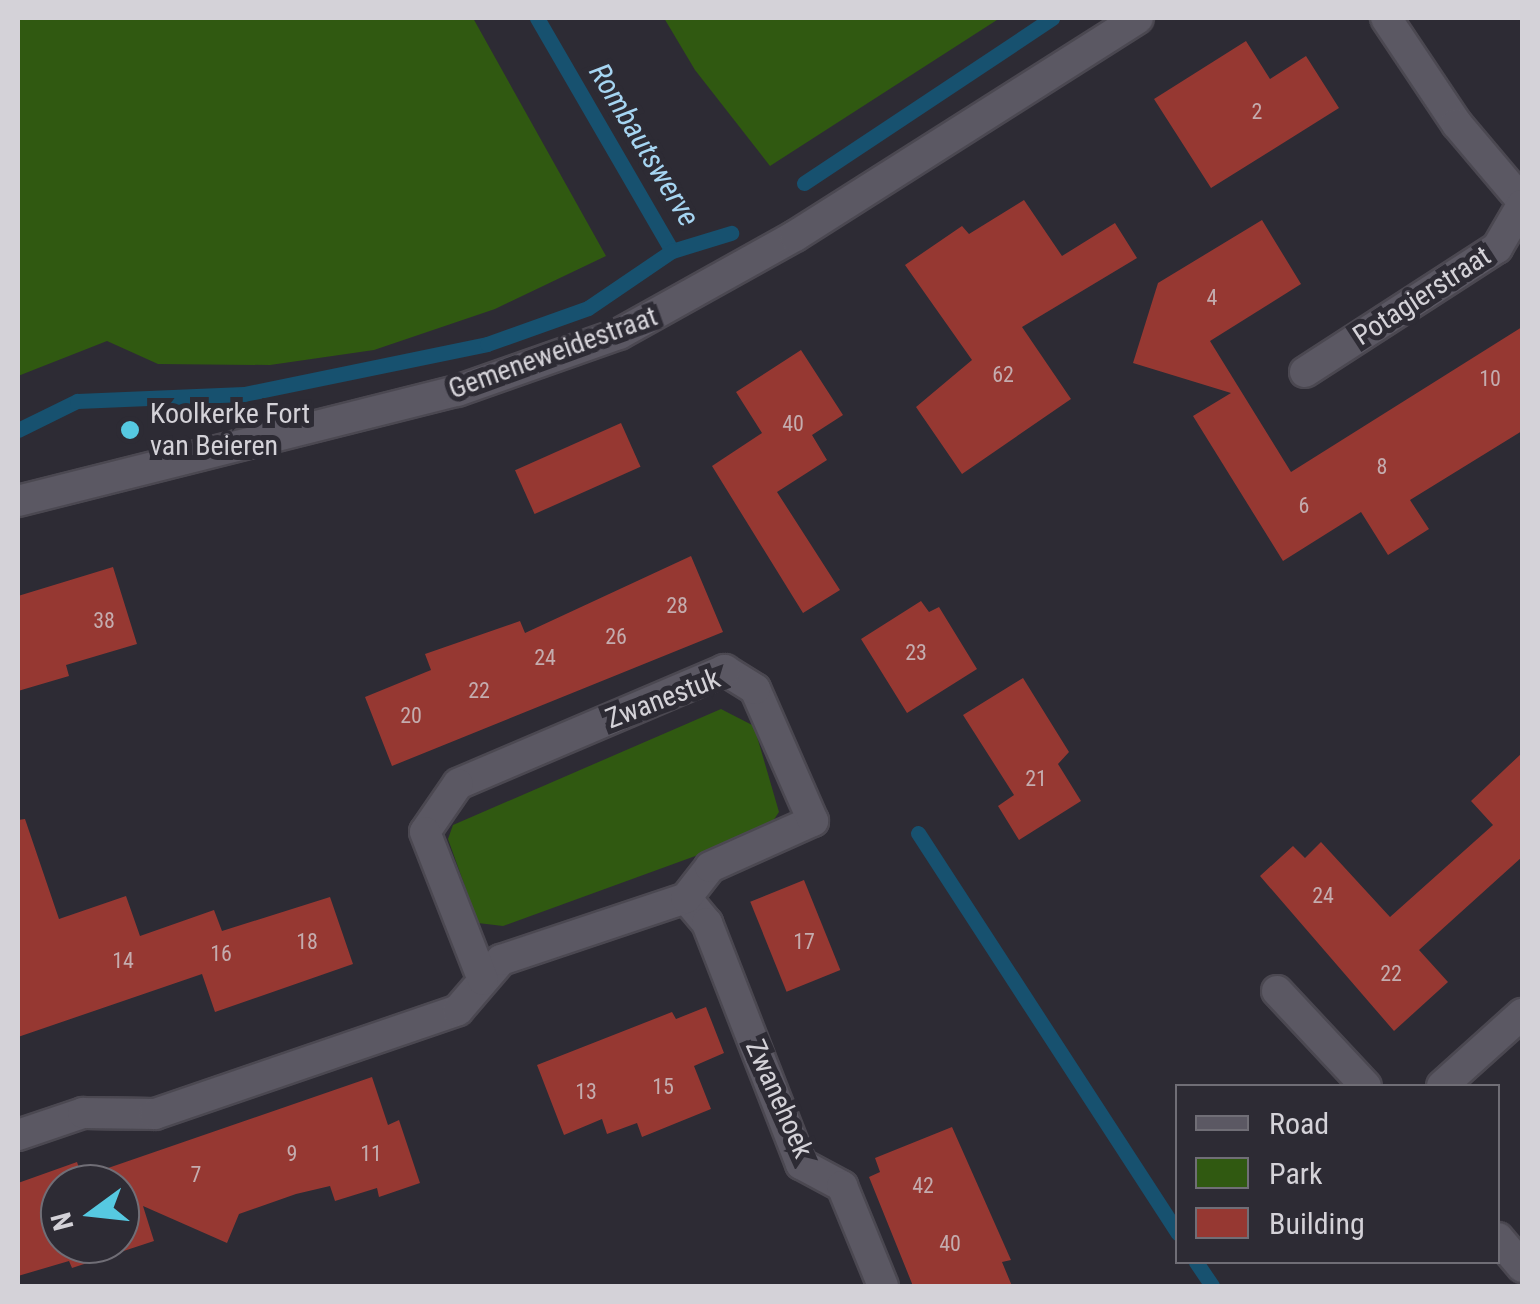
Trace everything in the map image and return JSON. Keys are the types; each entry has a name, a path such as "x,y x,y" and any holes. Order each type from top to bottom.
{"street":[{"name":"Gemeneweidestraat","path":"18,501 457,391 619,334 796,236 1138,18"},
{"name":"Potagierstraat","path":"1305,372 1498,248 1522,203 1457,124 1386,18"},
{"name":"Zwanestuk","path":"18,1135 83,1113 155,1114 458,1010 500,960 686,898 710,867 813,820 755,689 724,670 458,784 425,832 483,980"},
{"name":"Zwanehoek","path":"686,898 707,923 801,1164 842,1186 882,1286"},
{"path":"1277,991 1364,1084"},
{"path":"1444,1084 1522,1014"},
{"path":"1500,1240 1522,1267"}],"green space":[{"path":"18,18 473,18 606,256 495,309 374,350 270,365 158,364 107,341 18,376"},
{"path":"664,18 1000,18 770,166 695,70"},
{"path":"721,709 754,726 779,812 767,830 503,926 478,923 448,839 453,825"}],"building":[{"path":"1246,41 1270,79 1306,56 1339,108 1211,188 1154,99"},
{"path":"1024,200 1062,256 1115,223 1137,258 1022,327 1071,399 962,474 916,407 972,360 905,265 962,226 969,234"},
{"path":"1262,220 1301,284 1210,341 1291,472 1522,327 1522,431 1410,500 1429,529 1388,555 1361,512 1283,561 1193,416 1231,393 1133,363 1158,283"},
{"path":"801,350 843,415 812,435 827,460 777,492 840,590 803,613 712,466 762,433 736,392"},
{"path":"621,423 641,467 535,514 515,470"},
{"path":"691,556 723,632 392,766 365,697 431,670 425,654 520,621 525,633"},
{"path":"113,567 137,644 66,665 69,676 18,691 18,596"},
{"path":"921,601 929,612 939,607 977,669 907,713 861,639"},
{"path":"1023,678 1069,752 1058,764 1081,801 1019,840 998,806 1014,795 963,715"},
{"path":"1522,753 1522,857 1419,950 1448,982 1394,1031 1260,876 1293,846 1305,858 1321,842 1390,917 1493,825 1471,801"},
{"path":"25,819 59,919 126,896 140,936 214,910 222,931 330,897 353,964 215,1012 202,974 18,1037 18,820"},
{"path":"804,880 840,970 787,992 750,902"},
{"path":"706,1007 724,1053 694,1066 711,1109 642,1137 637,1123 607,1134 602,1119 564,1135 537,1065 672,1012 676,1019"},
{"path":"372,1077 388,1125 399,1120 420,1183 379,1197 377,1188 335,1201 330,1186 296,1194 239,1214 227,1243 143,1206 154,1241 140,1246 140,1164 120,1164"},
{"path":"952,1127 1011,1260 1002,1262 1012,1286 913,1286 869,1177 880,1172 875,1158"},
{"path":"40,1175 40,1264 59,1264 18,1276 18,1183"}],"waterway":[{"name":"Rombautswerve","path":"537,18 672,251 731,233"},
{"name":"Rombautswerve","path":"804,183 1052,18"},
{"path":"18,430 77,401 244,394 487,344 588,308 672,251"},
{"path":"918,833 1175,1228"},
{"path":"1197,1264 1212,1286"}],"place":[{"name":"Koolkerke Fort van Beieren","path":"130,430"}]}
